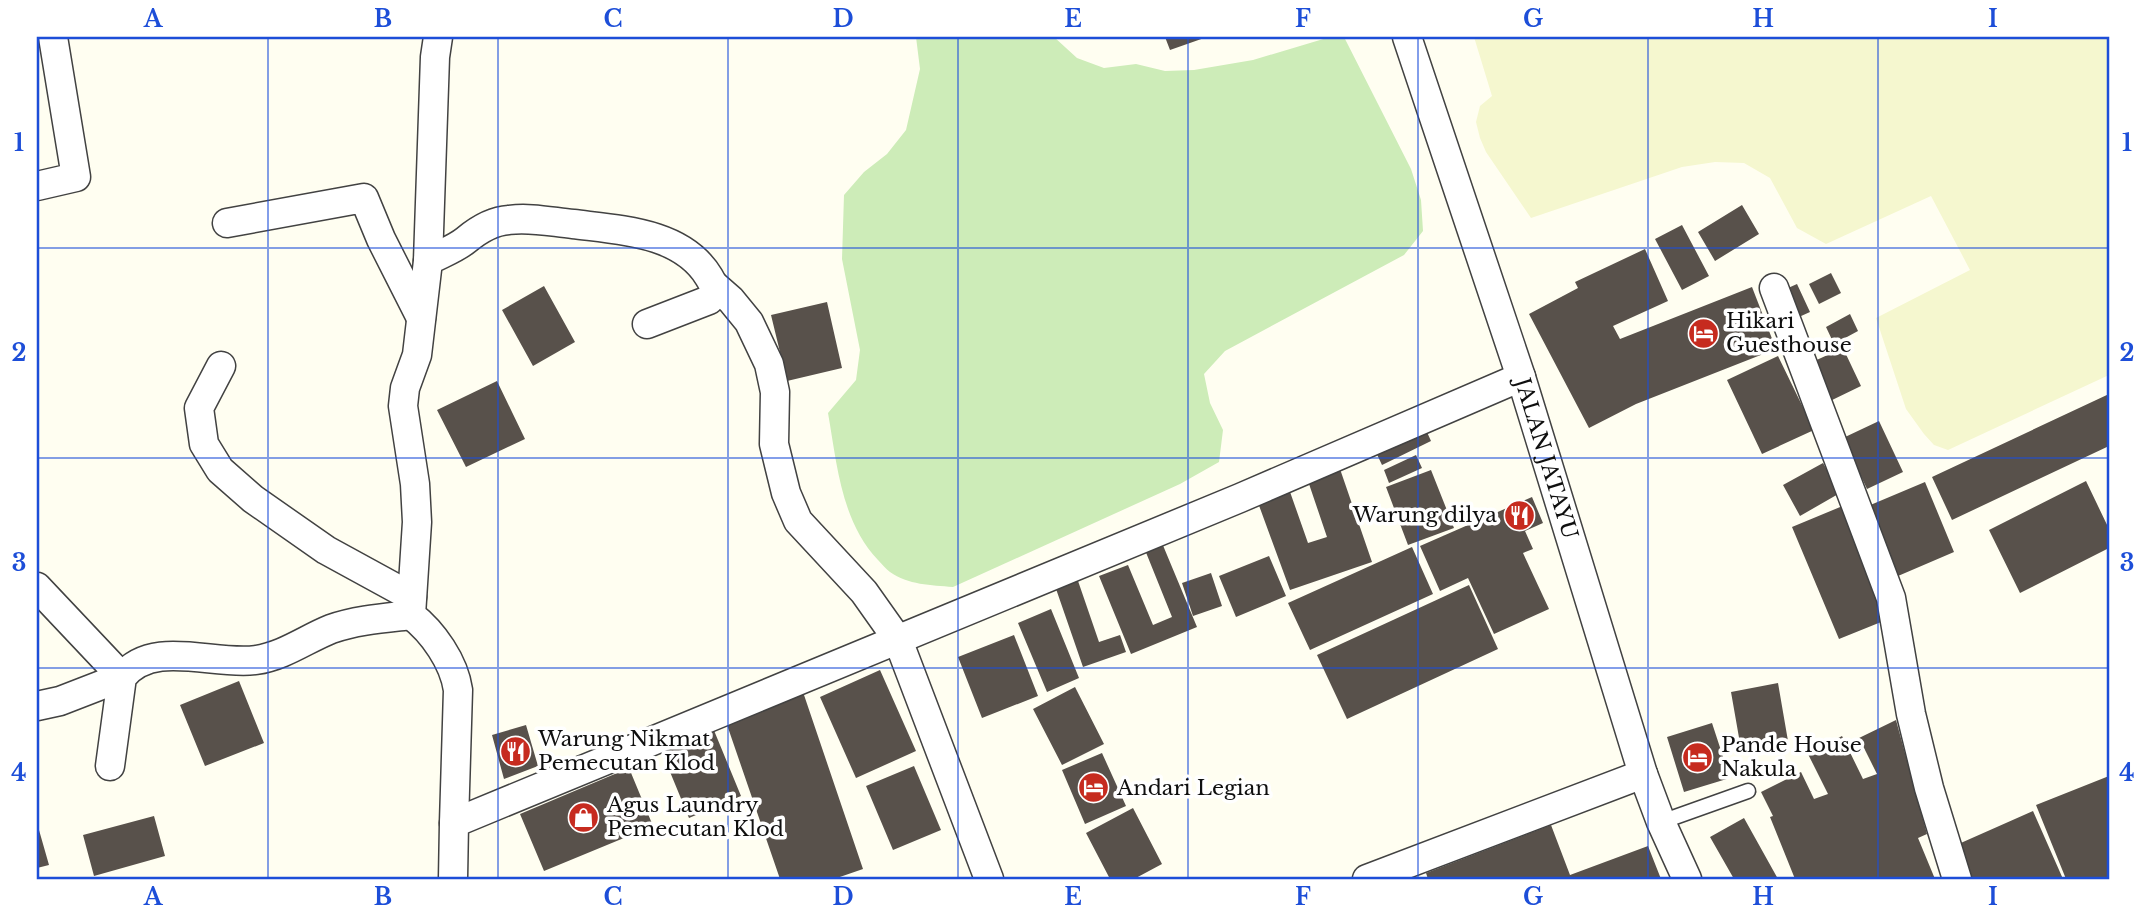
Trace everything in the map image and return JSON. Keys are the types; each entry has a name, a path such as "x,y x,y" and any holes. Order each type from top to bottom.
{"street":[{"path":"37,186 76,177 53,37"},
{"path":"412,606 416,496 403,406 405,388 417,355 428,261 435,57 438,37"},
{"name":"JALAN JATAYU","path":"1407,37 1521,377 1643,774 1686,879"},
{"path":"227,223 364,198 381,239 421,318"},
{"path":"428,261 493,223 508,219 534,219 641,232 687,254 704,268 715,286 749,322 769,364 775,392 774,444 786,493 798,521 864,592 898,640 989,879"},
{"path":"647,324 709,300 714,295 715,286"},
{"path":"1774,288 1891,598 1911,714 1929,788 1957,879"},
{"path":"221,366 199,408 204,444 220,470 253,499 412,606 456,675 458,690 453,879"},
{"path":"454,822 1240,498 1521,377"},
{"path":"37,587 122,677"},
{"path":"37,706 60,701 122,677 130,667 141,660 161,656 255,660 294,648 335,628 412,606"},
{"path":"110,766 122,677"},
{"path":"1367,879 1643,774"}],"lane":[{"path":"1661,822 1748,791"}],"green space":[{"path":"916,37 1054,37 1077,58 1104,68 1136,64 1165,71 1194,70 1253,60 1330,37 1344,37 1411,169 1421,200 1423,231 1404,255 1225,351 1204,374 1210,403 1223,430 1219,462 1180,484 953,587 904,580 890,572 866,545 848,510 838,472 828,413 856,380 860,350 842,259 844,195 864,172 887,154 906,130 920,69"},
{"path":"1474,37 2109,37 2109,375 1948,450 1934,445 1906,409 1876,318 1970,270 1931,196 1826,244 1797,228 1770,178 1744,163 1715,162 1682,167 1531,218 1486,152 1480,138 1476,122 1480,106 1492,96"}],"building":[{"path":"1165,37 1207,37 1170,50"},
{"path":"1742,205 1759,234 1715,261 1698,232"},
{"path":"1682,225 1709,276 1682,290 1655,239"},
{"name":"Hikari Guesthouse","path":"1645,249 1668,301 1613,326 1620,339 1752,287 1776,349 1636,404 1589,428 1529,314 1578,288 1575,282"},
{"path":"1831,273 1841,293 1819,304 1809,284"},
{"path":"1797,284 1810,312 1790,321 1777,293"},
{"path":"544,286 575,342 533,366 502,310"},
{"path":"827,302 842,368 787,381 771,315"},
{"path":"1850,314 1858,331 1834,344 1826,327"},
{"path":"1843,348 1861,386 1828,402 1810,363"},
{"path":"1778,356 1814,430 1762,454 1727,380"},
{"path":"497,381 525,439 466,467 437,410"},
{"path":"2109,394 2109,446 1952,520 1932,477"},
{"path":"1422,421 1431,441 1382,465 1373,446"},
{"path":"1879,421 1903,472 1867,489 1843,438"},
{"path":"1416,455 1422,468 1389,483 1384,470"},
{"path":"1823,463 1840,493 1800,516 1783,485"},
{"path":"1340,469 1372,562 1290,590 1257,500 1289,489 1308,543 1327,537 1308,481"},
{"path":"1431,470 1454,528 1408,545 1386,487"},
{"path":"2086,481 2109,529 2109,548 2020,593 1989,530"},
{"path":"1925,482 1954,552 1898,576 1868,506"},
{"path":"1532,497 1543,523 1525,531 1533,549 1523,553 1549,609 1494,634 1468,578 1440,591 1420,546"},
{"path":"1845,505 1891,618 1839,639 1792,527"},
{"path":"1162,543 1197,627 1131,654 1099,576 1128,565 1153,625 1172,617 1145,550"},
{"path":"1412,547 1433,594 1310,650 1288,603"},
{"path":"1269,556 1286,596 1236,617 1219,576"},
{"path":"1211,573 1222,606 1193,616 1182,583"},
{"path":"1077,578 1099,642 1120,635 1126,652 1083,667 1055,586"},
{"path":"1469,585 1498,649 1347,719 1317,655"},
{"path":"1051,609 1079,678 1047,692 1018,623"},
{"path":"1014,635 1038,696 982,718 958,657"},
{"path":"880,670 916,751 856,778 820,697"},
{"path":"239,681 264,743 205,766 180,705"},
{"path":"1778,683 1788,741 1741,749 1731,692"},
{"path":"1075,687 1104,744 1062,765 1033,709"},
{"path":"803,692 863,869 834,879 780,879 725,719"},
{"path":"1896,720 1927,834 1918,838 1935,879 1795,879 1770,817 1773,816 1761,792 1801,772 1814,799 1828,794 1808,754 1842,736 1863,779 1877,774 1859,738"},
{"name":"Pande House Nakula","path":"1712,723 1730,778 1684,792 1667,737"},
{"name":"Warung Nikmat Pemecutan Klod","path":"526,725 538,766 504,779 492,735"},
{"path":"713,728 741,796 689,818 661,750"},
{"name":"Andari Legian","path":"1102,753 1126,806 1085,824 1062,770"},
{"path":"914,766 941,830 893,850 866,786"},
{"path":"629,768 653,826 544,871 520,814"},
{"path":"2109,776 2109,879 2066,879 2036,805"},
{"path":"1133,808 1162,864 1134,879 1110,879 1086,833"},
{"path":"2033,811 2063,879 1968,879 1954,846"},
{"path":"154,816 165,856 94,876 83,835"},
{"path":"1744,818 1778,879 1734,879 1710,837"},
{"path":"37,823 49,865 37,868"},
{"path":"1551,825 1570,875 1648,846 1661,879 1428,879 1426,873"}],"place":[{"name":"Hikari Guesthouse","path":"1703,333"},
{"name":"Warung dilya","path":"1520,515"},
{"name":"Warung Nikmat Pemecutan Klod","path":"515,751"},
{"name":"Pande House Nakula","path":"1698,757"},
{"name":"Andari Legian","path":"1094,788"},
{"name":"Agus Laundry Pemecutan Klod","path":"584,817"}]}
